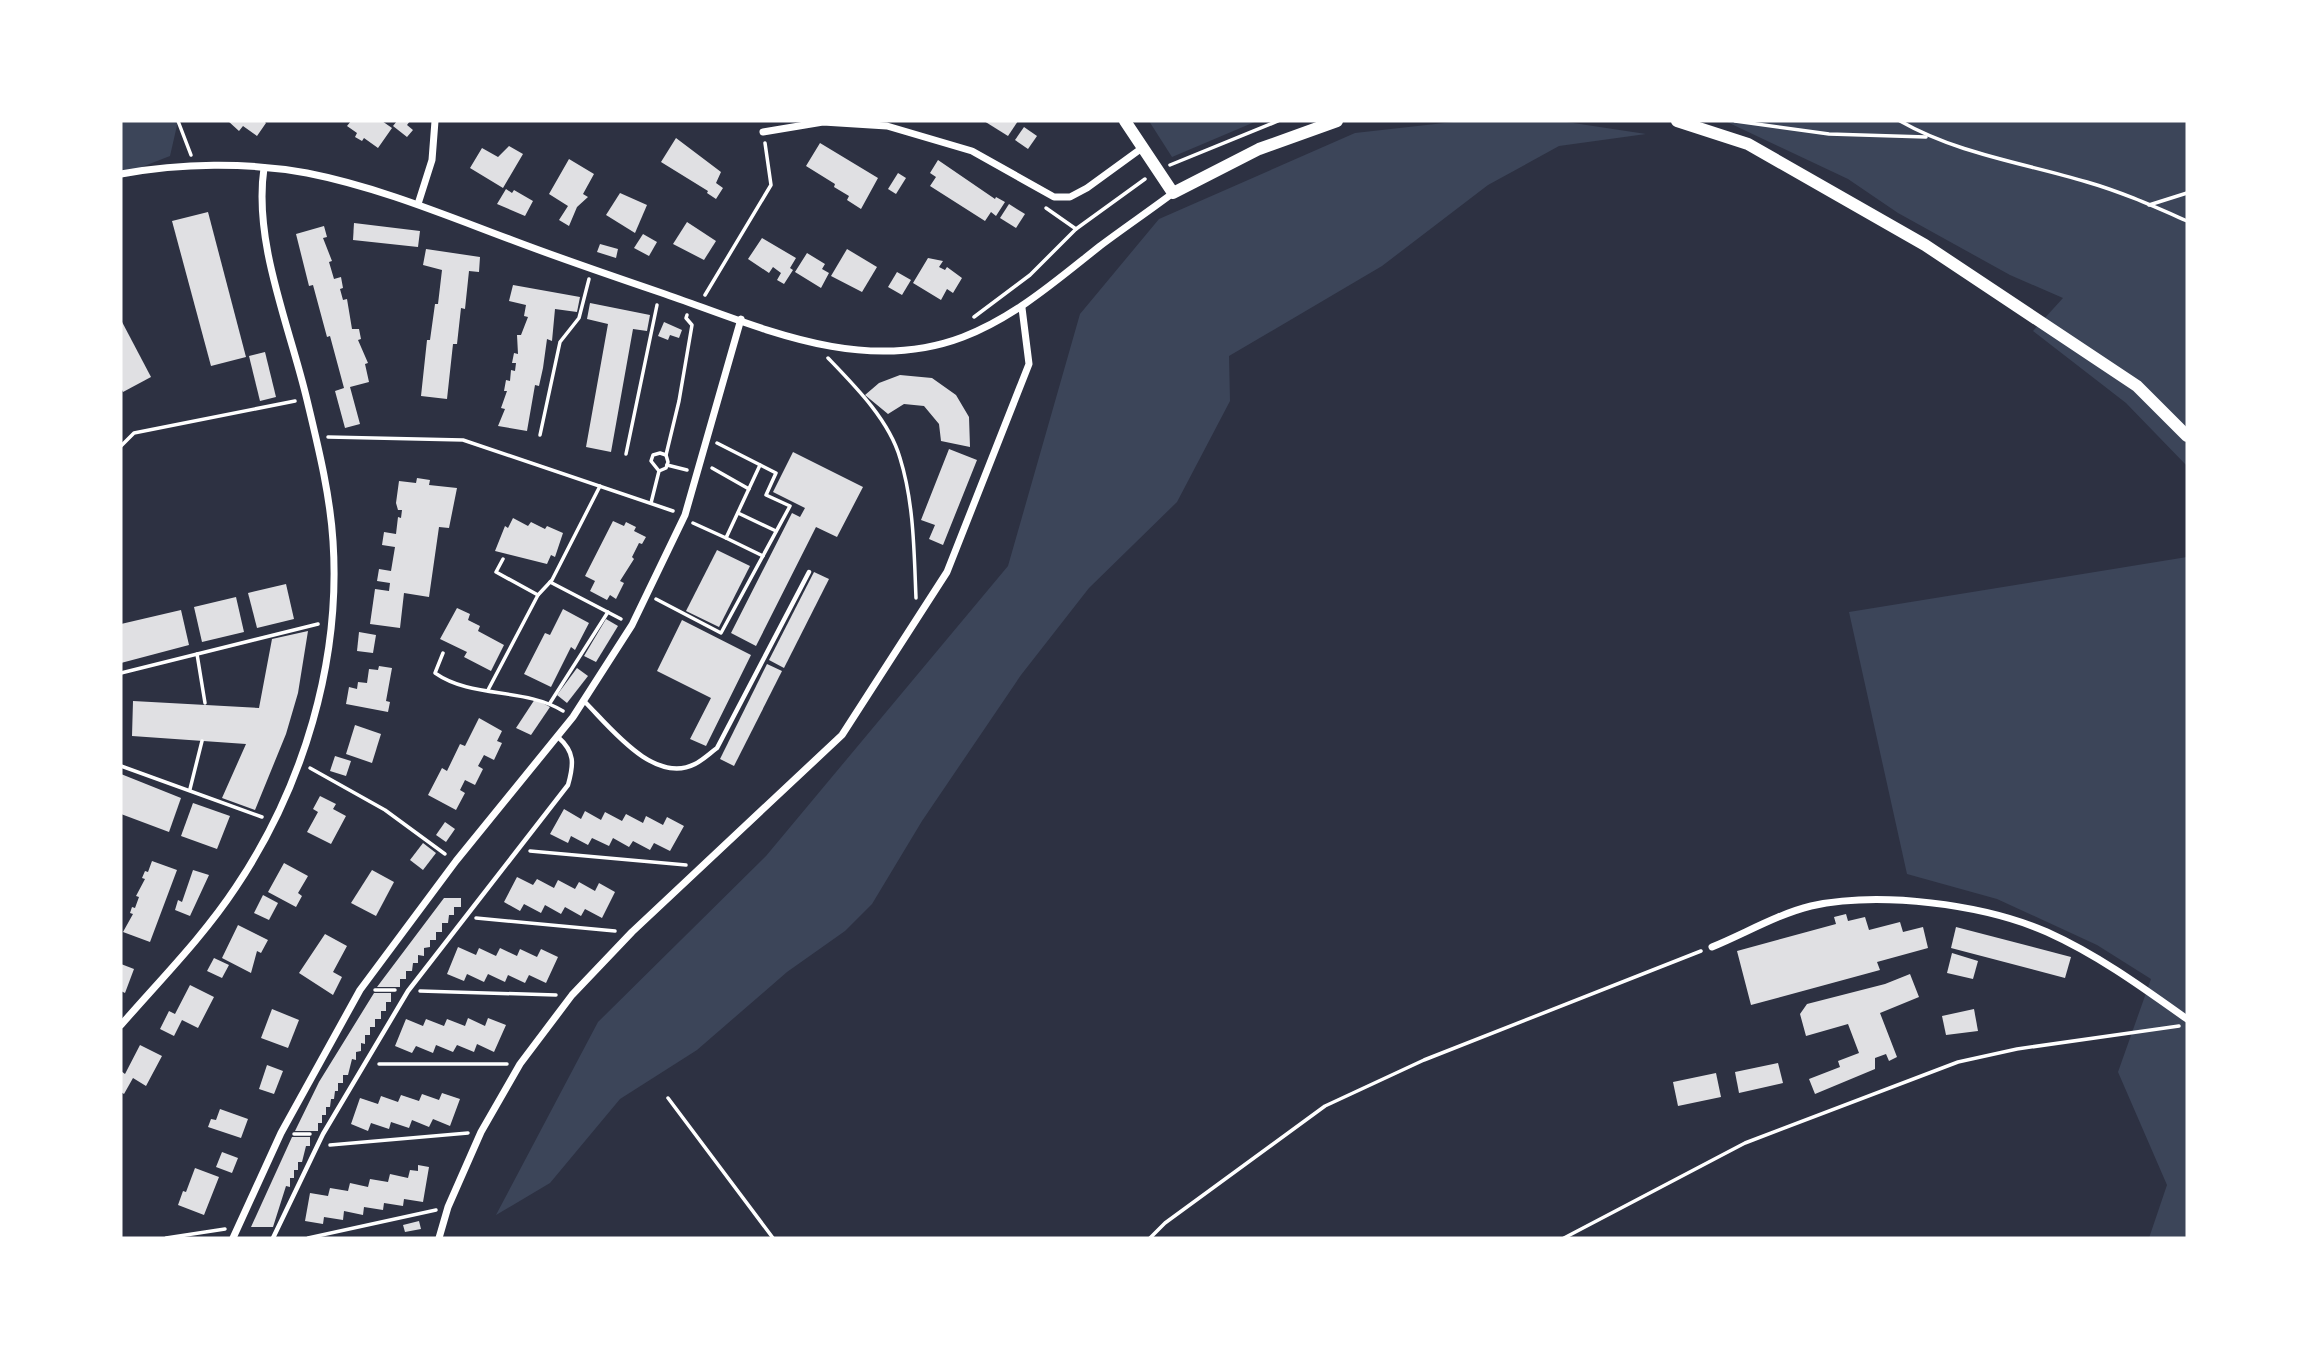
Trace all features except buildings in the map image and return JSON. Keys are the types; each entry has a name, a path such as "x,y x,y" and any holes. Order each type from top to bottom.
{"street":[{"path":"418,204 430,169 435,121"},
{"path":"1125,121 1173,193"},
{"path":"121,174 193,166 264,168 343,181 418,204 591,270 814,344 884,353 916,349 963,337 1022,308 1173,193 1259,149 1337,121"},
{"path":"1677,121 1748,144 1925,244 2137,386 2187,436"},
{"path":"763,132 823,122 887,126 972,150 1054,197 1070,197 1087,188 1142,148"},
{"path":"121,1026 212,920 236,887 274,821 300,764 318,697 331,621 333,539 307,399 261,220 264,168"},
{"path":"439,1238 449,1207 481,1132 520,1064 572,995 632,932 842,735 947,572 1028,364 1022,308"},
{"path":"233,1238 281,1133 360,990 456,861 573,717 632,625 684,517 741,319"},
{"path":"1712,947 1810,906 1884,899 1941,904 2045,931 2122,973 2187,1021"}],"lane":[{"path":"584,702 637,754 667,768 693,765 717,748 809,572"},
{"path":"273,1238 323,1135 363,1063 408,991 568,785 573,757 569,747 558,737"}],"path":[{"path":"178,121 188,142 193,166"},
{"path":"963,337 968,321 1030,275 1076,229 1157,170 1278,121"},
{"path":"1735,121 1829,134 1929,137"},
{"path":"1900,121 1929,137 2021,167 2088,182 2187,221"},
{"path":"667,465 666,455 692,325 686,318 771,185 763,132"},
{"path":"1044,191 1037,202 1076,229"},
{"path":"2150,205 2187,193"},
{"path":"540,435 560,342 579,318 591,270"},
{"path":"626,454 654,320"},
{"path":"814,344 851,381 878,416 900,456 912,520 917,617"},
{"path":"121,446 134,433 307,399"},
{"path":"315,438 463,440 652,503 763,556"},
{"path":"648,594 721,633 790,506 766,495 776,473 708,438"},
{"path":"659,471 651,461 653,455 666,455"},
{"path":"702,462 749,489"},
{"path":"667,465 684,470"},
{"path":"652,503 659,471 667,465"},
{"path":"726,538 760,465"},
{"path":"488,690 538,595 550,582 600,486"},
{"path":"738,513 776,531"},
{"path":"503,559 496,572 538,595"},
{"path":"550,582 632,625"},
{"path":"550,703 608,612"},
{"path":"121,673 331,621"},
{"path":"443,653 435,673 450,683 550,703 573,717"},
{"path":"197,654 205,704"},
{"path":"190,789 202,741"},
{"path":"300,764 385,810 456,861"},
{"path":"121,766 274,821"},
{"path":"517,849 704,866"},
{"path":"464,917 632,932"},
{"path":"1150,1238 1165,1223 1325,1107 1424,1060 1712,947"},
{"path":"360,990 572,995"},
{"path":"1565,1238 1745,1143 1958,1062 2017,1049 2177,1027 2187,1021"},
{"path":"363,1063 520,1064"},
{"path":"668,1098 773,1238"},
{"path":"317,1146 481,1132"},
{"path":"281,1133 323,1135"},
{"path":"309,1238 449,1207"},
{"path":"166,1238 237,1227"}],"shaded area":[{"path":"121,121 178,121 170,156 121,175"},
{"path":"1149,121 1257,121 1172,157"},
{"path":"1462,121 1560,121 1646,134 1559,146 1488,185 1382,266 1229,356 1230,401 1177,502 1089,588 1021,675 922,821 872,904 845,931 787,972 697,1050 620,1099 550,1183 496,1215 598,1022 766,856 1008,566 1080,314 1159,219 1355,133"},
{"path":"1725,121 2187,121 2187,466 2126,403 2033,331 2063,298 2010,275 1898,213 1848,179"},
{"path":"2187,557 2187,1238 2149,1238 2167,1185 2118,1072 2151,979 2097,945 1997,899 1907,874 1849,612"}]}
